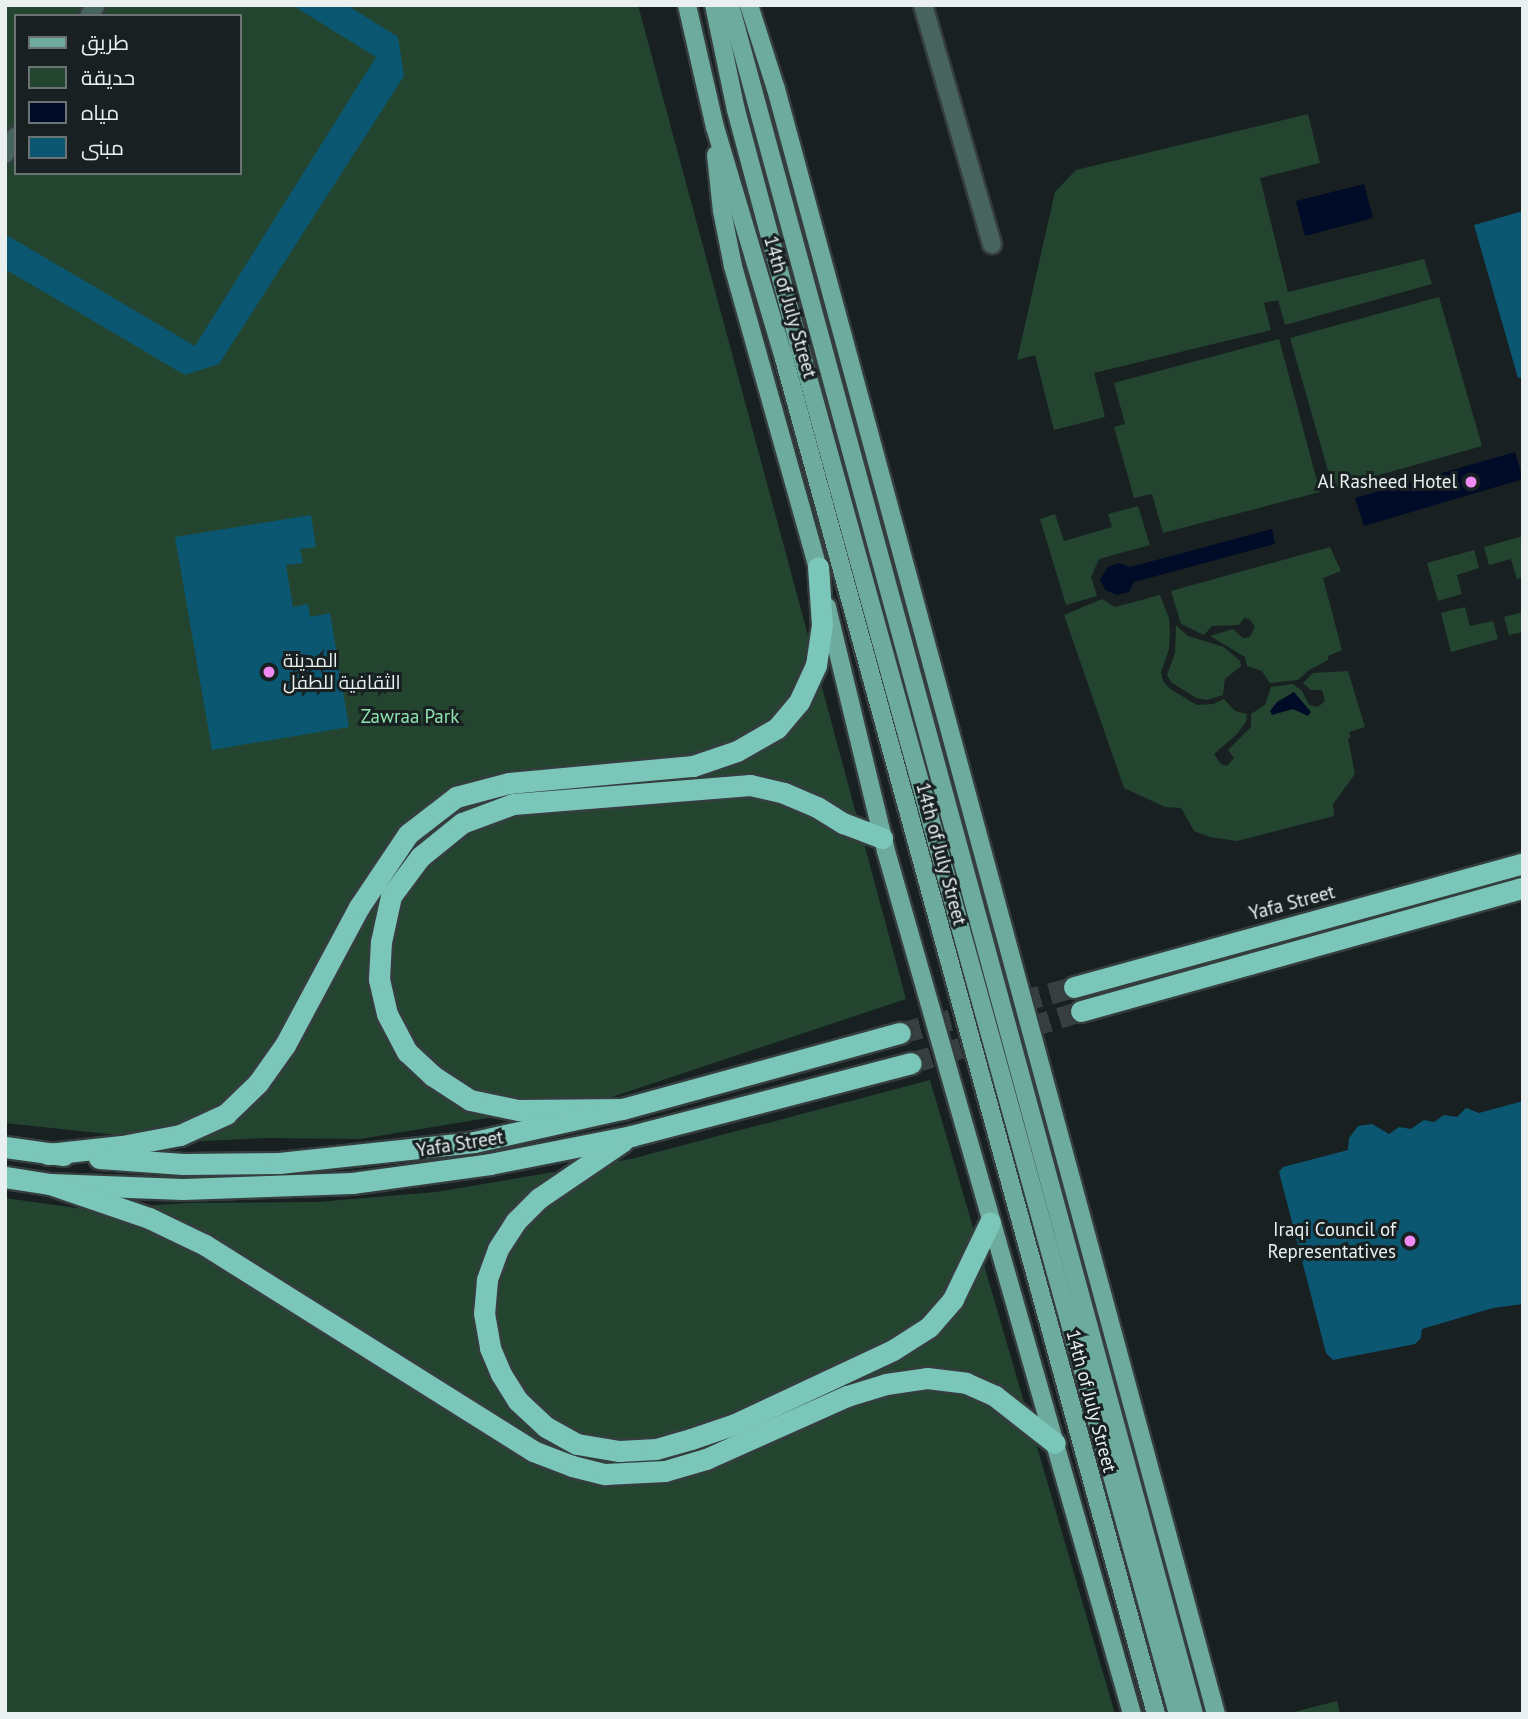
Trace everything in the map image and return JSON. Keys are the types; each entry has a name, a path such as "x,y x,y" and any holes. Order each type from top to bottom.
{"highway":[{"path":"48,1154 122,1146 180,1135 226,1114 258,1083 285,1045 359,907 408,834 456,797 509,783 693,766 737,751 777,728 799,702 816,664 822,625 818,567"},
{"path":"622,1109 518,1110 470,1100 433,1076 407,1052 387,1014 379,979 381,942 391,896 420,857 461,823 513,804 750,785 784,793 817,807 843,823 882,838"},
{"name":"Yafa Street","path":"1074,987 1523,863"},
{"path":"1081,1011 1523,888"},
{"name":"Yafa Street","path":"5,1147 48,1154 183,1164 279,1163 474,1142 622,1109 900,1033"},
{"name":"Yafa Street","path":"5,1177 50,1184 183,1189 352,1183 490,1164 631,1136 911,1063"},
{"path":"631,1136 539,1198 516,1221 498,1249 487,1280 484,1313 490,1348 501,1374 518,1401 537,1418 577,1444 619,1451 656,1449 735,1424 893,1350 929,1327 953,1299 990,1222"},
{"path":"50,1184 149,1218 205,1245 533,1451 572,1466 605,1474 665,1471 706,1459 847,1396 886,1384 927,1378 966,1383 995,1396 1055,1443"}],"main road":[{"name":"14th of July Street","path":"687,5 715,127 783,355 1156,1714"},
{"name":"14th of July Street","path":"714,5 736,110 797,338 1178,1714"},
{"path":"730,5 1194,1714"},
{"name":"14th of July Street","path":"749,5 776,89 1216,1714"},
{"path":"715,127 718,183 727,239 818,567 882,838 1132,1714"}],"street":[{"path":"923,5 992,244"}],"green space":[{"name":"Zawraa Park","path":"5,5 638,5 906,999 609,1098 360,1139 266,1138 182,1142 5,1123"},
{"path":"1308,114 1320,163 1260,178 1288,292 1424,259 1432,284 1285,325 1278,300 1264,303 1271,330 1094,373 1105,417 1054,430 1035,355 1017,360 1055,192 1076,170"},
{"path":"1439,297 1482,446 1333,488 1290,338"},
{"path":"1279,339 1320,492 1163,533 1152,494 1134,498 1114,427 1125,424 1114,383"},
{"path":"1138,506 1150,545 1099,559 1091,577 1097,596 1066,605 1040,519 1055,514 1064,541 1112,527 1108,514"},
{"path":"1523,536 1523,577 1517,579 1511,559 1489,565 1484,547"},
{"path":"1330,547 1341,571 1323,578 1342,650 1328,656 1328,660 1309,670 1298,680 1270,683 1262,671 1247,666 1245,657 1210,636 1233,629 1243,638 1250,637 1255,626 1249,619 1244,618 1239,625 1212,626 1204,635 1181,624 1171,591"},
{"path":"1474,550 1479,568 1457,575 1462,594 1438,601 1427,563"},
{"path":"1160,595 1169,618 1170,633 1169,649 1161,672 1163,681 1170,689 1197,705 1213,704 1224,699 1235,711 1247,714 1246,722 1237,734 1214,754 1221,764 1227,766 1234,758 1228,750 1251,727 1251,714 1265,705 1271,687 1293,684 1302,691 1309,705 1318,707 1325,701 1322,690 1311,690 1303,683 1313,673 1348,671 1365,727 1349,732 1355,774 1333,804 1334,816 1237,841 1210,837 1194,831 1181,808 1165,807 1124,788 1064,615 1102,599 1115,607"},
{"path":"1465,607 1470,626 1493,621 1498,639 1451,652 1441,613"},
{"path":"1523,612 1523,632 1509,635 1504,617"},
{"path":"1176,625 1188,636 1224,647 1240,661 1241,666 1225,679 1223,695 1207,700 1196,698 1171,682 1167,675 1175,653"},
{"path":"930,1080 1115,1714 5,1714 5,1198 91,1210 186,1203 317,1202 436,1192 631,1159"},
{"path":"1337,1701 1340,1714 1286,1714"}],"water":[{"path":"1364,184 1373,218 1305,236 1296,201"},
{"path":"1515,452 1523,479 1364,526 1355,498"},
{"path":"1272,529 1275,544 1134,582 1129,592 1117,595 1105,590 1100,579 1108,567 1119,563 1130,567"},
{"path":"1294,692 1311,712 1308,716 1293,709 1272,715 1270,711 1277,702"}],"building":[{"path":"292,5 347,5 398,37 404,76 219,364 185,375 5,269 5,234 195,346 376,57"},
{"path":"1523,211 1523,377 1518,378 1474,225"},
{"name":"المدينة الثقافية للطفل","path":"311,515 316,547 300,549 303,563 286,565 293,607 308,604 310,617 330,613 349,727 212,750 175,537"},
{"name":"Iraqi Council of Representatives","path":"1523,1101 1523,1304 1493,1308 1422,1329 1421,1338 1415,1344 1333,1360 1326,1353 1279,1172 1283,1167 1348,1150 1349,1138 1358,1126 1372,1124 1389,1134 1399,1127 1411,1129 1424,1120 1434,1122 1444,1115 1457,1117 1466,1108 1479,1113"}],"tunnel":[{"path":"900,1033 1074,987"},
{"path":"911,1063 1081,1011"}],"place":[{"name":"Al Rasheed Hotel","path":"1471,482"},
{"name":"المدينة الثقافية للطفل","path":"269,672"},
{"name":"Iraqi Council of Representatives","path":"1410,1241"}]}
